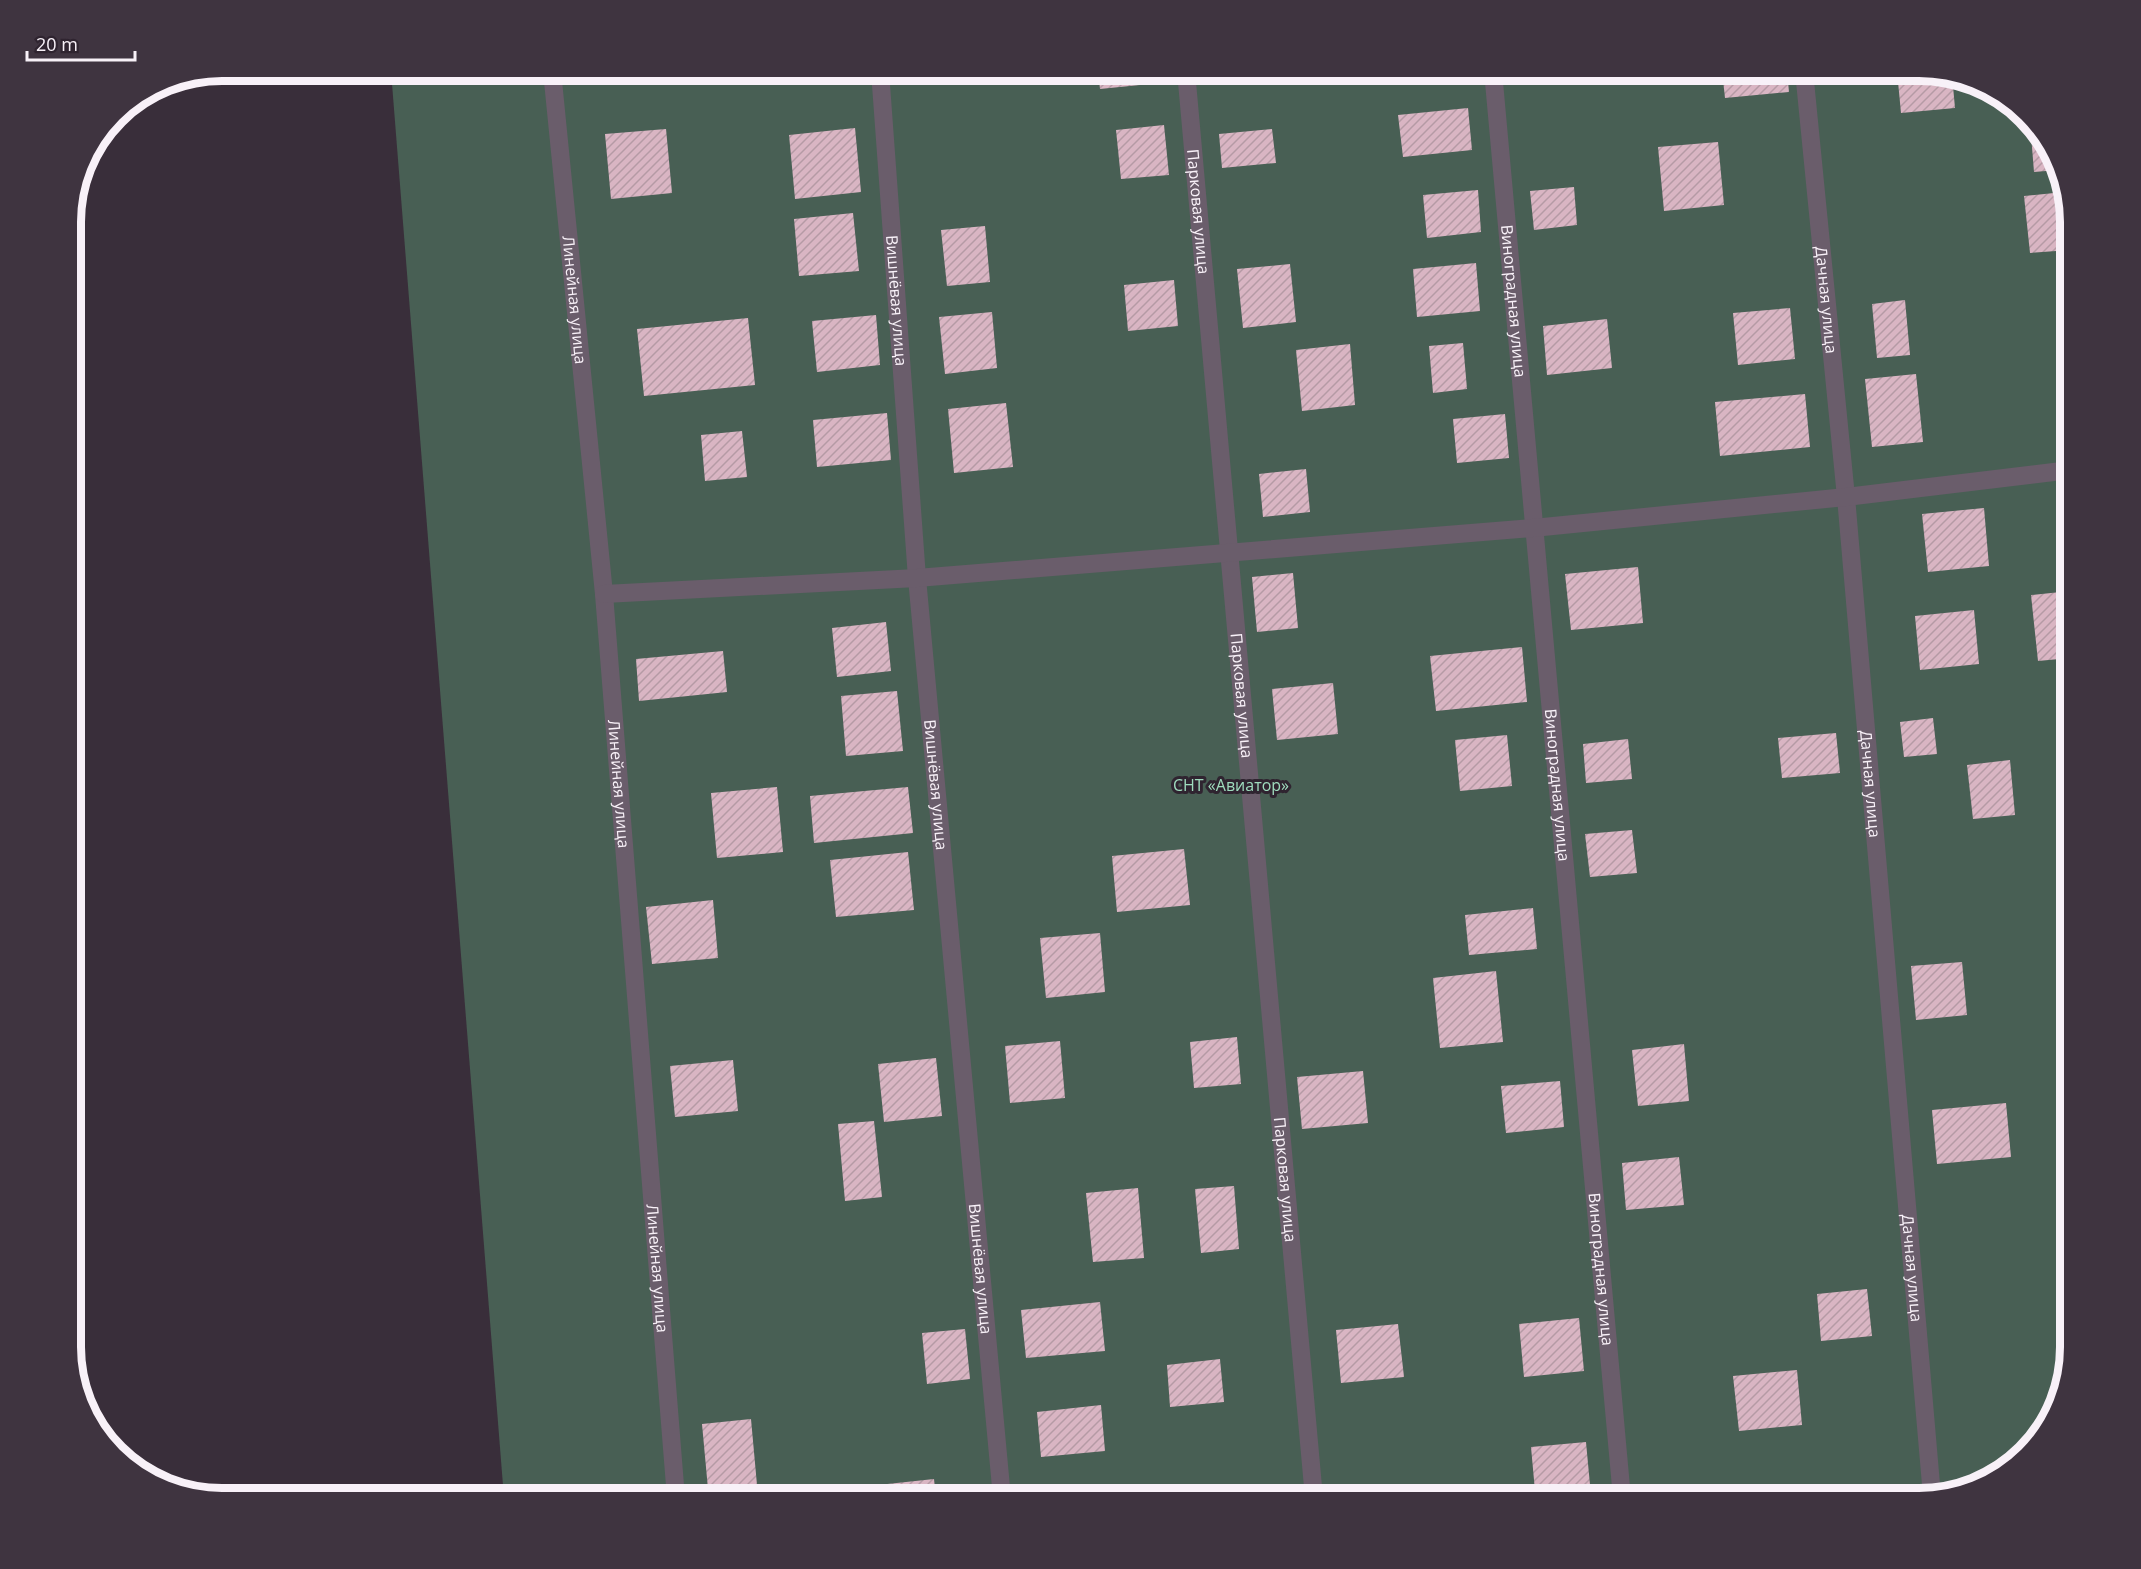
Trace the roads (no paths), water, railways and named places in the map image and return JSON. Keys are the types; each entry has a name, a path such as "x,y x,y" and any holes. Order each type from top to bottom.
{"street":[{"name":"Линейная улица","path":"553,81 604,594 675,1488"},
{"name":"Вишнёвая улица","path":"881,81 917,578 1001,1488"},
{"name":"Парковая улица","path":"1187,81 1313,1488"},
{"name":"Виноградная улица","path":"1494,81 1621,1488"},
{"name":"Дачная улица","path":"1805,81 1846,497 1931,1487"},
{"path":"604,594 917,578 1230,550 1533,528 1846,497 2060,471"}],"park label":[{"name":"СНТ «Авиатор»","path":"1231,785"}]}
